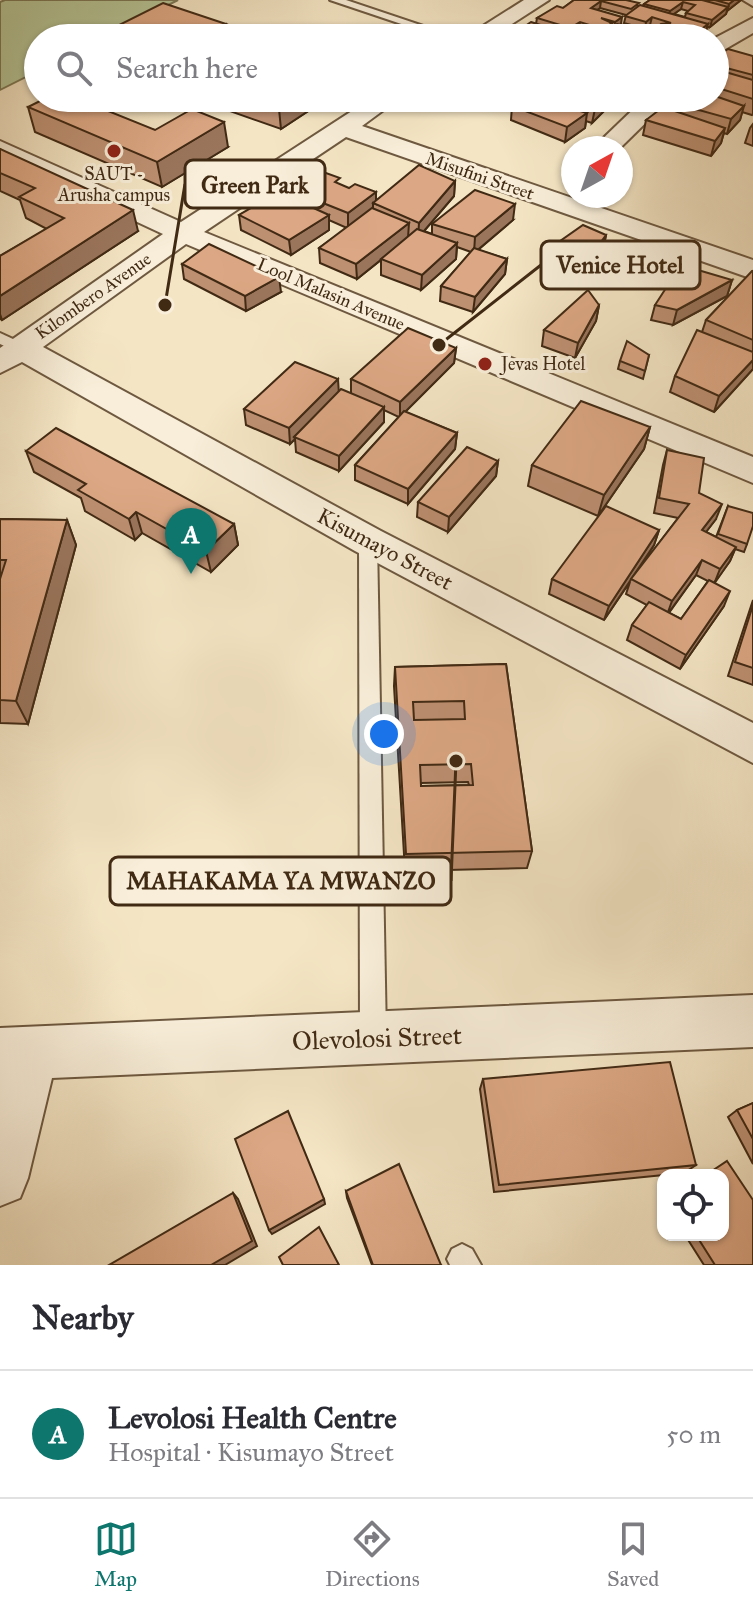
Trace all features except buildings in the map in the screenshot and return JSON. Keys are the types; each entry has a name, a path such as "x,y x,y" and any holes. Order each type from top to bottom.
{"street":[{"path":"499,24 539,0"},
{"path":"729,39 753,24"},
{"name":"Kilombero Avenue","path":"7,350 367,112"},
{"path":"619,136 644,112"},
{"name":"Misufini Street","path":"344,128 753,270"},
{"name":"Lool Malasin Avenue","path":"0,149 183,233 753,471"},
{"path":"552,201 561,192"},
{"name":"Kisumayo Street","path":"7,350 753,744"},
{"name":"Olevolosi Street","path":"15,1053 753,1021"},
{"path":"0,1178 15,1053"}],"lane":[{"path":"335,0 410,24"},
{"path":"368,541 373,1038"}],"green space":[{"path":"178,0 131,24 24,24 24,78 0,90 0,2"}],"place":[{"name":"SAUT - Arusha campus","path":"114,151"},
{"name":"Green Park","path":"165,305"},
{"name":"Venice Hotel","path":"439,345"},
{"name":"Jevas Hotel","path":"485,364"},
{"name":"Levolosi Health Centre","path":"191,574"},
{"name":"MAHAKAMA YA MWANZO","path":"456,761"}]}
